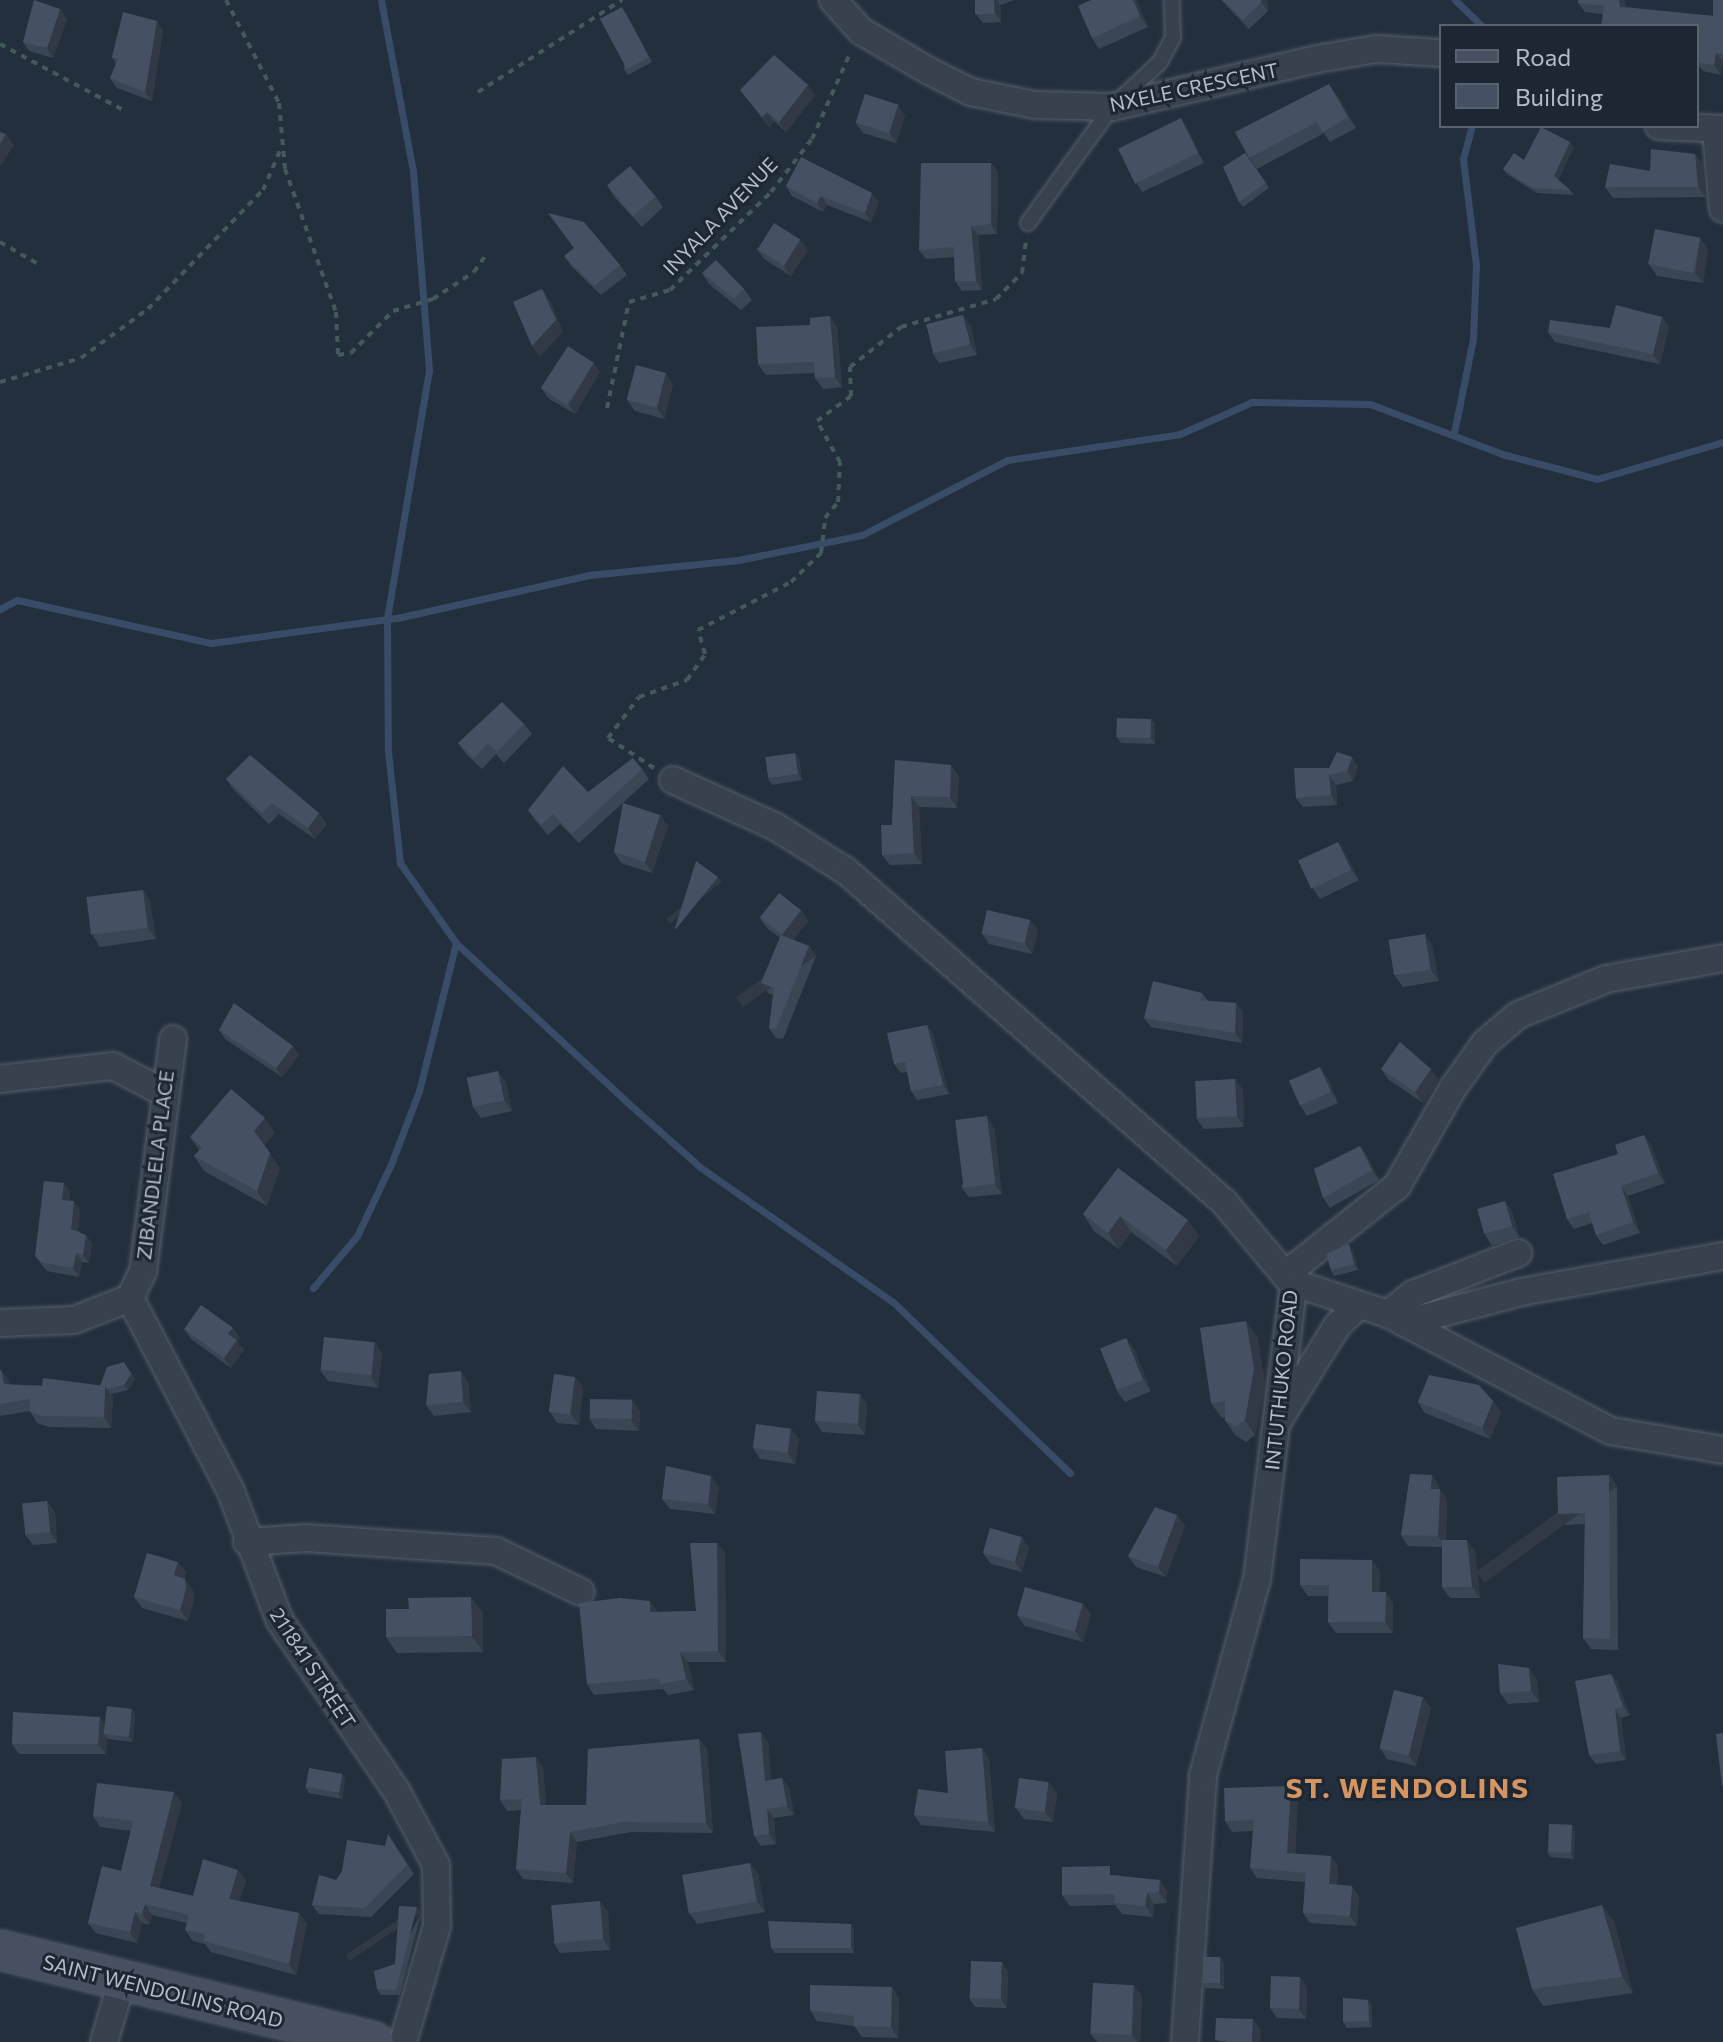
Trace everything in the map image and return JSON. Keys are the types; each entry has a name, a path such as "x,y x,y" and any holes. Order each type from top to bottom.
{"street":[{"name":"NXELE CRESCENT","path":"833,0 861,31 971,92 1035,105 1112,107 1317,59 1377,49 1439,53"},
{"path":"1689,128 1719,130 1723,209"},
{"path":"673,780 776,827 846,871 1224,1202 1291,1282 1396,1318 1611,1431 1723,1450"},
{"name":"INTUTHUKO ROAD","path":"1185,2042 1203,1775 1250,1615 1278,1421 1291,1282 1309,1249 1397,1186 1477,1054 1518,1015 1606,979 1723,958"},
{"name":"ZIBANDLELA PLACE","path":"130,1298 143,1271 161,1091 173,1039"},
{"path":"0,1079 113,1066 161,1091"},
{"path":"1396,1318 1413,1294 1518,1253"},
{"path":"1396,1318 1723,1256"},
{"path":"0,1323 74,1320 130,1298"},
{"name":"211841 STREET","path":"130,1298 230,1489 247,1542 280,1621 397,1792 436,1865 437,1926 403,2042"},
{"path":"1278,1421 1337,1326 1357,1307"},
{"path":"247,1542 306,1538 496,1551 581,1592"},
{"name":"SAINT WENDOLINS ROAD","path":"0,1950 122,1981 306,2034 374,2042"},
{"path":"104,2042 122,1981"}],"lane":[{"path":"1028,223 1112,107 1160,62 1173,38 1172,0"}],"path":[{"path":"226,0 279,103 282,143 336,312 338,355 351,353 407,307 433,299 488,252"},
{"path":"478,92 622,0"},
{"name":"INYALA AVENUE","path":"607,408 629,302 670,290 771,192 812,139 861,31"},
{"path":"0,44 127,112"},
{"path":"0,382 81,358 148,309 263,190 282,143"},
{"path":"673,780 608,738 639,697 687,680 705,654 698,630 791,582 821,553 821,532 838,502 840,462 819,414 851,396 850,367 889,334 922,317 996,299 1022,273 1028,223"},
{"path":"0,242 38,264"}],"building":[{"path":"34,0 60,9 47,48 23,42"},
{"path":"975,0 994,0 994,14 975,14"},
{"path":"1091,0 1133,0 1140,16 1092,38 1078,6"},
{"path":"1223,0 1261,0 1261,2 1243,20"},
{"path":"1578,0 1619,0 1620,7 1713,16 1713,0 1723,0 1723,54 1716,53 1714,65 1699,62 1699,24 1601,24 1604,6 1578,3"},
{"path":"622,7 649,57 627,69 600,19"},
{"path":"123,12 157,21 145,92 110,78 118,59 112,57"},
{"path":"774,55 808,85 779,122 767,112 762,117 740,90"},
{"path":"1329,84 1348,117 1323,132 1317,122 1249,158 1235,132"},
{"path":"865,94 898,105 889,133 856,123"},
{"path":"1181,118 1198,153 1135,184 1118,149"},
{"path":"1540,128 1570,142 1554,176 1570,190 1533,188 1503,169 1514,153 1524,160"},
{"path":"1651,149 1695,154 1698,187 1605,187 1610,164 1650,171"},
{"path":"1245,153 1266,183 1239,202 1223,167"},
{"path":"801,157 872,193 865,213 821,196 817,203 786,186"},
{"path":"921,163 991,163 991,224 971,226 976,281 955,281 954,247 919,250"},
{"path":"630,166 656,197 633,216 607,185"},
{"path":"548,213 584,222 620,265 594,286 564,256 574,248"},
{"path":"774,223 800,239 784,266 758,249"},
{"path":"1655,229 1700,238 1693,273 1648,264"},
{"path":"716,260 744,289 734,299 702,273"},
{"path":"542,289 556,320 532,346 513,302"},
{"path":"1616,305 1662,317 1653,354 1548,332 1550,320 1610,328"},
{"path":"963,315 970,344 933,353 926,324"},
{"path":"830,316 835,377 815,378 814,362 758,364 756,327 810,325 810,318"},
{"path":"568,346 594,363 567,405 541,388"},
{"path":"636,365 666,373 657,408 627,400"},
{"path":"502,702 524,724 497,752 488,743 474,758 458,743"},
{"path":"1117,718 1151,719 1150,738 1116,737"},
{"path":"1337,752 1352,757 1347,771 1329,775 1331,795 1296,798 1294,768 1329,768"},
{"path":"795,753 798,774 768,778 765,757"},
{"path":"250,755 319,813 308,828 272,803 262,813 226,779"},
{"path":"633,758 642,769 572,834 553,814 541,825 528,810 563,766 588,792"},
{"path":"895,760 951,765 950,797 911,796 914,853 882,855 881,825 892,825"},
{"path":"623,803 660,815 645,862 614,852"},
{"path":"1338,842 1351,870 1311,889 1298,861"},
{"path":"696,861 718,877 676,929 675,928"},
{"path":"143,890 148,928 91,935 86,897"},
{"path":"779,893 801,910 782,935 760,917"},
{"path":"987,910 1030,920 1024,943 982,933"},
{"path":"1425,934 1431,970 1394,975 1388,940"},
{"path":"781,935 809,946 776,1029 769,1028 774,988 761,983"},
{"path":"1153,981 1202,993 1201,1000 1236,1003 1235,1033 1144,1018"},
{"path":"234,1003 293,1046 276,1068 219,1030"},
{"path":"927,1025 943,1085 911,1091 905,1062 894,1064 887,1033"},
{"path":"1400,1042 1431,1069 1415,1092 1381,1069"},
{"path":"1320,1067 1331,1092 1300,1105 1289,1081"},
{"path":"498,1071 504,1100 473,1107 467,1078"},
{"path":"1235,1079 1237,1116 1197,1118 1195,1081"},
{"path":"231,1089 265,1118 254,1131 270,1153 257,1191 194,1156 202,1147 190,1137"},
{"path":"987,1116 995,1183 964,1187 955,1120"},
{"path":"1644,1135 1658,1173 1621,1186 1633,1222 1596,1235 1589,1212 1567,1219 1553,1174 1618,1154 1615,1145"},
{"path":"1360,1146 1372,1170 1323,1198 1314,1169"},
{"path":"1118,1168 1188,1220 1166,1250 1120,1216 1108,1233 1083,1214"},
{"path":"44,1181 64,1183 62,1200 74,1201 71,1229 86,1235 83,1255 76,1253 73,1268 41,1262 35,1256"},
{"path":"1505,1201 1512,1226 1484,1234 1477,1209"},
{"path":"1349,1244 1354,1264 1331,1270 1326,1254"},
{"path":"201,1305 233,1328 228,1334 237,1340 224,1358 184,1329"},
{"path":"1246,1321 1254,1369 1245,1420 1235,1427 1225,1420 1225,1401 1211,1403 1200,1328"},
{"path":"324,1337 375,1342 371,1375 321,1370"},
{"path":"1126,1338 1143,1380 1117,1390 1100,1348"},
{"path":"124,1362 131,1374 124,1385 107,1389 100,1386 107,1367"},
{"path":"0,1370 4,1384 42,1386 43,1378 105,1386 104,1417 42,1416 30,1412 30,1399 0,1404"},
{"path":"461,1371 463,1402 426,1405 429,1374"},
{"path":"554,1374 575,1377 570,1415 549,1412"},
{"path":"1429,1375 1479,1385 1493,1401 1482,1428 1418,1402"},
{"path":"817,1391 860,1394 858,1424 815,1421"},
{"path":"590,1399 632,1400 632,1419 590,1418"},
{"path":"756,1424 791,1429 787,1453 753,1448"},
{"path":"666,1466 711,1476 708,1504 662,1499"},
{"path":"1410,1474 1432,1475 1431,1489 1440,1489 1438,1536 1401,1535"},
{"path":"1609,1475 1610,1639 1583,1638 1585,1513 1558,1514 1557,1477"},
{"path":"47,1501 50,1532 25,1534 22,1504"},
{"path":"1155,1507 1177,1515 1158,1567 1128,1556"},
{"path":"990,1528 1022,1537 1015,1562 983,1553"},
{"path":"1442,1540 1467,1540 1472,1587 1442,1587"},
{"path":"690,1543 717,1543 718,1651 680,1652 686,1679 660,1684 659,1678 587,1684 579,1603 620,1598 650,1601 650,1612 696,1611"},
{"path":"147,1553 178,1562 174,1575 185,1579 186,1589 180,1610 134,1597"},
{"path":"1300,1559 1372,1560 1372,1592 1386,1592 1385,1622 1328,1622 1329,1585 1300,1585"},
{"path":"1025,1587 1083,1604 1075,1631 1017,1615"},
{"path":"471,1597 472,1636 386,1637 386,1609 409,1609 408,1598"},
{"path":"1498,1664 1529,1668 1531,1691 1500,1693"},
{"path":"1611,1674 1623,1706 1615,1709 1620,1751 1589,1755 1575,1681"},
{"path":"1394,1690 1423,1697 1409,1755 1379,1748"},
{"path":"107,1706 132,1709 128,1737 104,1734"},
{"path":"13,1712 100,1717 98,1744 12,1744"},
{"path":"761,1732 765,1781 782,1778 787,1806 767,1809 769,1834 754,1836 738,1734"},
{"path":"1723,1733 1723,1786 1722,1786 1716,1734"},
{"path":"699,1739 706,1823 623,1822 570,1832 566,1873 516,1869 522,1799 500,1800 502,1759 536,1757 540,1805 586,1805 588,1749"},
{"path":"982,1748 988,1822 914,1815 918,1789 948,1793 945,1751"},
{"path":"309,1768 342,1774 339,1793 306,1787"},
{"path":"1019,1778 1049,1782 1045,1812 1015,1808"},
{"path":"97,1783 174,1792 150,1886 193,1896 203,1859 238,1870 229,1899 299,1913 289,1964 204,1941 205,1934 185,1930 189,1915 145,1904 142,1914 135,1912 130,1932 88,1923 102,1866 121,1871 133,1821 93,1816"},
{"path":"1291,1786 1287,1853 1331,1856 1329,1884 1352,1886 1350,1916 1303,1913 1306,1873 1250,1868 1254,1820 1225,1821 1224,1788"},
{"path":"1549,1824 1572,1825 1571,1853 1548,1852"},
{"path":"388,1834 407,1865 365,1908 312,1905 319,1875 336,1880 342,1871 347,1840 385,1846"},
{"path":"750,1863 757,1901 689,1913 682,1875"},
{"path":"1110,1866 1110,1875 1160,1880 1159,1892 1147,1893 1145,1906 1114,1903 1115,1894 1062,1895 1062,1867"},
{"path":"600,1901 603,1939 554,1943 551,1905"},
{"path":"1602,1905 1622,1977 1532,1989 1516,1928"},
{"path":"399,1906 417,1907 396,1990 377,1989 374,1971 395,1964"},
{"path":"768,1921 851,1924 851,1948 771,1948"},
{"path":"1203,1957 1220,1957 1220,1983 1203,1983"},
{"path":"971,1961 1002,1962 1001,1999 970,1998"},
{"path":"1271,1976 1300,1977 1299,2009 1270,2008"},
{"path":"1093,1983 1134,1985 1131,2035 1090,2033"},
{"path":"810,1985 892,1987 891,2027 854,2026 854,2016 810,2010"},
{"path":"1343,1998 1368,2000 1369,2021 1343,2022"},
{"path":"1216,2018 1253,2019 1252,2042 1215,2040"}],"waterway":[{"path":"381,0 413,171 429,370 387,619 388,751 400,863 456,943 627,1102 700,1167 893,1302 1070,1473"},
{"path":"1455,0 1480,24"},
{"path":"1454,433 1473,339 1476,265 1463,159 1471,128"},
{"path":"0,609 17,600 211,643 397,618 589,575 738,560 862,535 1007,460 1180,434 1252,402 1370,404 1502,454 1597,479 1723,442"},
{"path":"313,1288 357,1236 391,1164 419,1091 456,943"}],"district":[{"name":"ST. WENDOLINS","path":"1408,1787"}]}
